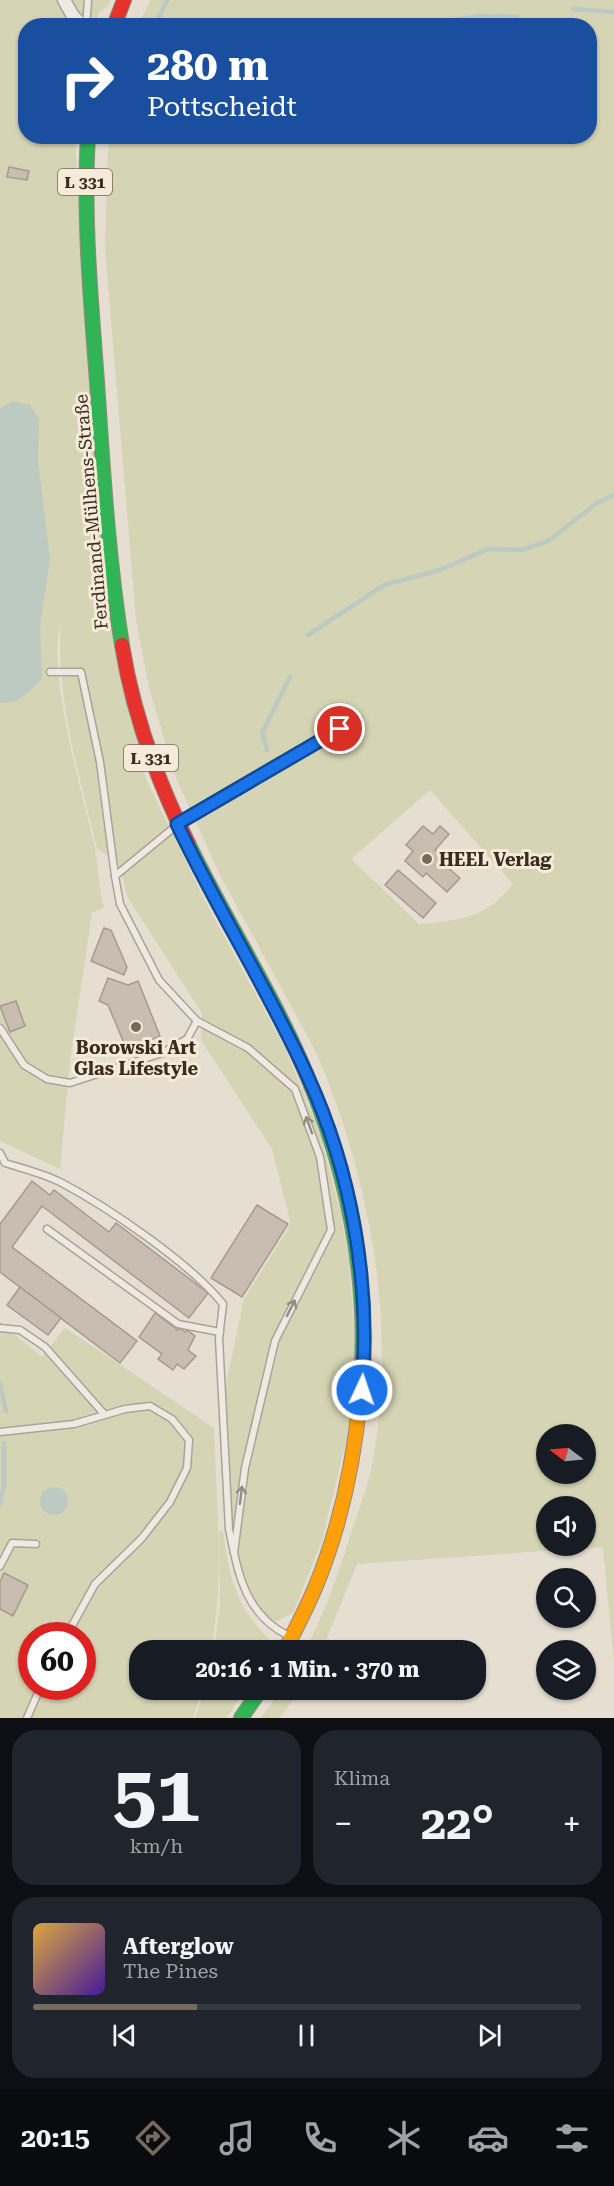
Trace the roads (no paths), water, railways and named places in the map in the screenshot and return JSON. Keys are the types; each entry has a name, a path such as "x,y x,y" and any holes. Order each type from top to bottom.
{"main road":[{"path":"117,18 124,0"},
{"name":"Ferdinand-Mülhens-Straße","path":"88,144 86,227 109,544 119,632 143,733 177,824 308,1077 322,1111 345,1186 358,1250 364,1317 363,1376 357,1435 349,1481 334,1532 290,1640"},
{"path":"241,1718 253,1700"}],"street":[{"path":"64,0 75,18"}],"lane":[{"path":"85,18 88,0"},
{"path":"50,672 81,672 100,762 120,904 159,980 197,1021 248,1048 296,1089 320,1157 330,1230 275,1341 245,1468 234,1553"},
{"path":"115,876 177,824 359,718"},
{"path":"0,1028 24,1065 47,1079 70,1083 162,1053 187,1039 197,1021"},
{"path":"0,1153 3,1163 60,1182 118,1218 209,1286 223,1304 220,1332 229,1529 240,1582 257,1613 278,1630 292,1637"},
{"path":"47,1229 178,1324 220,1332"},
{"path":"0,1328 20,1330 45,1347 105,1415"},
{"path":"0,1432 74,1424 125,1409 150,1406 172,1419 189,1440 187,1468 170,1502 142,1538 95,1584 74,1622"},
{"path":"0,1566 12,1543 36,1544"},
{"path":"27,1718 35,1700"}],"waterway":[{"path":"159,18 167,0"},
{"path":"573,9 614,12"},
{"path":"467,18 517,17"},
{"path":"308,635 384,585 440,570 488,549 522,550 548,541 597,503 614,495"},
{"path":"267,750 262,733 290,677"},
{"path":"0,1383 6,1411"},
{"path":"0,1504 4,1486 4,1443"}],"place":[{"name":"HEEL Verlag","path":"427,859"},
{"name":"Borowski Art Glas Lifestyle","path":"136,1027"}]}
